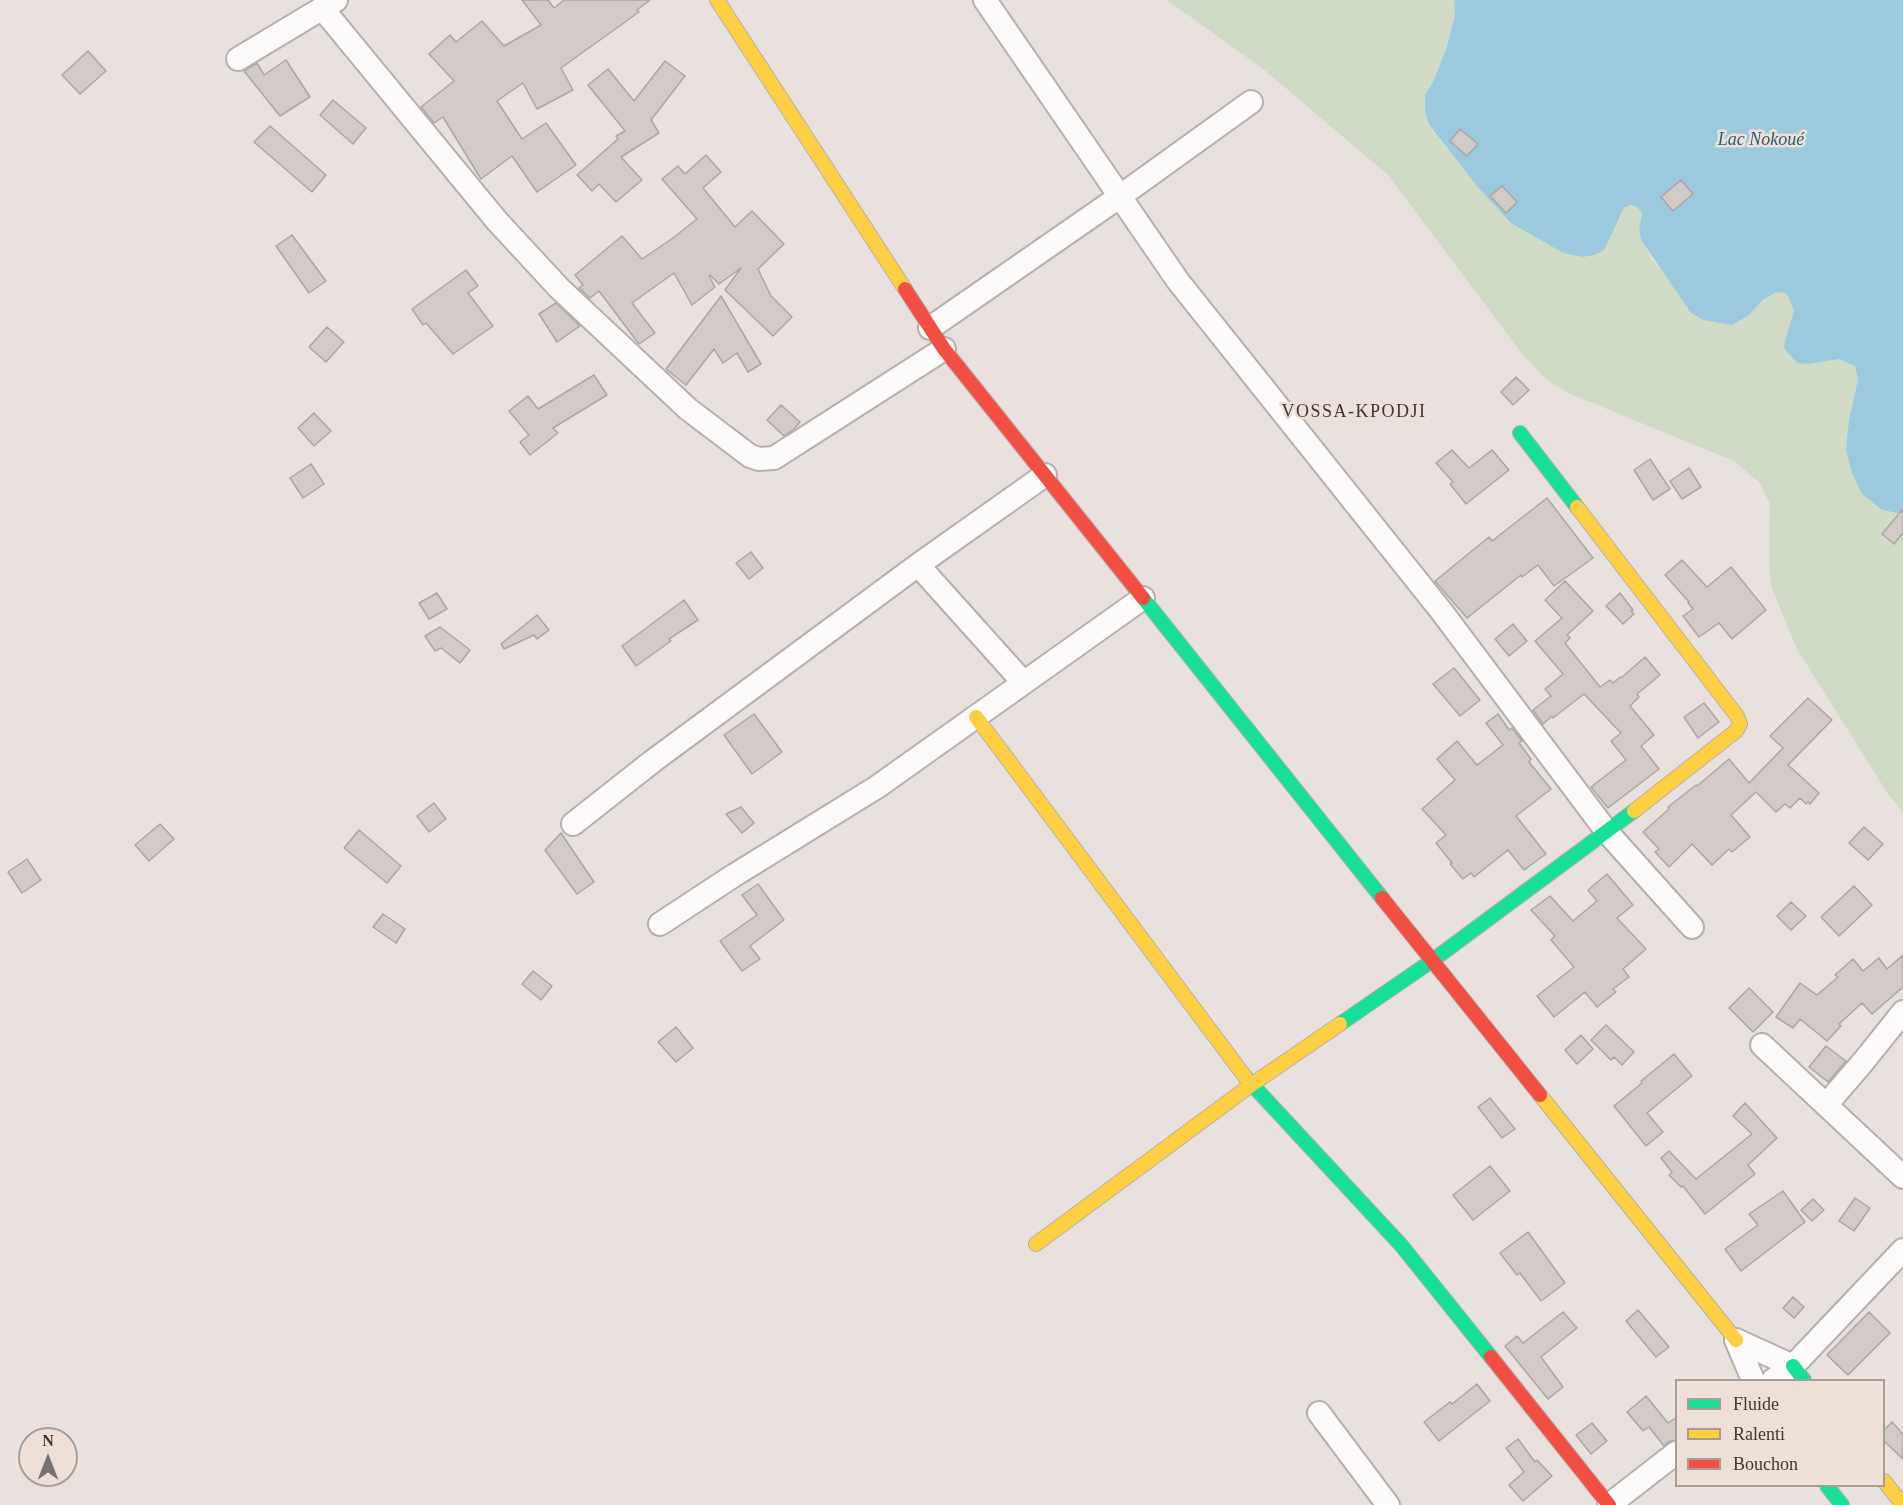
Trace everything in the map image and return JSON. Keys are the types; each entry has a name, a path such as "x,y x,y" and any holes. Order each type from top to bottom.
{"street":[{"path":"717,0 944,349 1736,1340 1753,1379"},
{"path":"985,0 1178,281 1435,603 1607,832 1692,927"},
{"path":"238,59 329,4 490,213 559,288 688,409 750,456 759,459 774,458 944,349"},
{"path":"930,328 1251,102"},
{"path":"1036,1244 1251,1085 1433,960 1607,832 1736,731 1740,724 1737,716 1520,432"},
{"path":"573,824 653,761 1045,475"},
{"path":"918,566 1023,682"},
{"path":"660,924 877,787 1143,598"},
{"path":"976,717 1251,1085 1401,1245 1609,1505 1675,1456"},
{"path":"1826,1105 1903,1012"},
{"path":"1762,1045 1903,1177"},
{"path":"1777,1379 1798,1373 1903,1250"},
{"path":"1736,1340 1798,1373"},
{"path":"1319,1413 1388,1505"},
{"path":"1885,1482 1903,1505"},
{"path":"1828,1487 1842,1505"}],"green space":[{"path":"1167,0 1454,0 1455,15 1447,46 1433,82 1425,95 1430,127 1476,185 1540,239 1563,253 1583,257 1595,255 1620,218 1624,208 1631,205 1637,207 1642,213 1639,229 1650,257 1668,278 1691,313 1749,315 1764,299 1777,292 1784,293 1788,296 1794,311 1793,317 1808,364 1839,359 1855,366 1858,379 1849,420 1847,450 1903,514 1903,812 1888,794 1797,649 1771,586 1770,504 1759,482 1734,461 1568,393 1546,379 1523,355 1388,175 1262,68"}],"water":[{"name":"Lac Nokoué","path":"1454,0 1903,0 1903,514 1882,510 1862,494 1852,473 1846,450 1849,420 1858,379 1855,366 1839,359 1808,364 1797,363 1784,348 1794,311 1785,293 1777,292 1764,299 1749,315 1732,325 1703,320 1691,313 1641,240 1639,229 1642,213 1637,207 1631,205 1624,208 1604,250 1595,255 1583,257 1563,253 1511,223 1476,185 1430,126 1425,112 1425,95 1433,82 1447,46 1455,15"}],"building":[{"path":"522,0 548,0 554,8 564,0 650,0 637,10 639,12 561,68 573,90 537,109 523,83 497,101 522,139 546,123 576,165 537,192 512,156 481,179 443,117 434,123 421,107 454,81 429,54 450,35 456,42 482,21 504,46 541,25"},
{"path":"88,51 106,71 80,94 62,75"},
{"path":"286,60 310,97 280,116 244,71 257,63 264,75"},
{"path":"665,61 685,76 651,120 659,133 621,157 642,180 616,202 599,184 592,191 577,175 618,139 616,136 625,131 588,85 608,69 634,101"},
{"path":"333,100 366,128 353,144 320,115"},
{"path":"270,126 326,175 312,192 254,142"},
{"path":"1460,129 1478,144 1467,156 1450,141"},
{"path":"706,155 721,172 703,188 735,227 752,211 784,244 758,269 771,296 792,317 773,336 725,290 741,268 719,284 710,275 715,287 692,305 674,273 632,303 655,333 639,344 599,291 590,298 579,288 583,285 575,275 622,236 642,259 697,219 662,179 678,166 685,174"},
{"path":"1681,180 1693,194 1673,211 1661,197"},
{"path":"1502,186 1517,202 1506,213 1490,196"},
{"path":"292,235 326,281 309,293 276,246"},
{"path":"466,270 478,286 468,293 493,326 453,354 426,323 423,325 412,309"},
{"path":"721,296 761,364 748,372 737,353 723,363 714,349 686,385 666,369"},
{"path":"556,303 580,326 557,342 539,314"},
{"path":"327,327 344,342 326,362 309,347"},
{"path":"594,375 607,395 553,428 558,433 530,455 520,442 529,435 509,411 528,396 538,409"},
{"path":"1516,377 1529,390 1513,405 1501,392"},
{"path":"781,405 800,422 784,436 767,420"},
{"path":"314,413 331,431 314,446 298,428"},
{"path":"1452,450 1469,468 1492,450 1509,470 1466,504 1450,484 1453,482 1436,463"},
{"path":"1650,459 1670,489 1653,500 1634,470"},
{"path":"311,464 324,484 303,498 290,478"},
{"path":"1689,468 1701,487 1682,499 1670,481"},
{"path":"1547,498 1593,558 1554,586 1538,565 1522,577 1521,575 1467,618 1435,581 1489,537 1492,541"},
{"path":"1903,509 1903,533 1894,544 1882,534"},
{"path":"751,552 763,568 749,579 736,563"},
{"path":"1682,560 1707,587 1731,567 1766,610 1732,639 1719,623 1699,637 1683,616 1693,609 1665,575"},
{"path":"1565,581 1593,611 1567,635 1570,638 1565,643 1600,687 1610,680 1613,683 1621,678 1645,657 1660,675 1637,694 1639,697 1630,706 1654,735 1641,746 1659,769 1608,808 1591,787 1626,760 1611,741 1621,733 1584,694 1543,724 1533,710 1551,696 1545,689 1563,674 1535,641 1562,618 1545,600"},
{"path":"437,593 447,609 429,619 419,603"},
{"path":"1620,593 1634,614 1623,624 1606,606"},
{"path":"684,600 698,620 669,639 671,641 636,666 622,646"},
{"path":"537,615 549,630 537,639 534,635 504,649 501,644"},
{"path":"1513,624 1527,641 1509,656 1495,639"},
{"path":"440,627 470,650 460,663 441,648 435,651 425,636"},
{"path":"1454,668 1480,700 1460,716 1433,684"},
{"path":"1808,698 1832,720 1788,765 1819,793 1810,804 1808,802 1806,804 1800,798 1790,808 1785,804 1776,812 1756,792 1731,815 1750,837 1732,852 1729,849 1712,865 1692,844 1669,867 1655,852 1659,849 1643,832 1669,809 1668,807 1729,759 1749,783 1783,748 1770,736"},
{"path":"1704,703 1719,722 1698,738 1684,717"},
{"path":"754,714 782,752 752,774 724,735"},
{"path":"1498,714 1509,730 1512,728 1522,741 1519,743 1531,759 1529,762 1551,789 1516,816 1546,854 1524,870 1508,850 1474,877 1471,873 1463,879 1436,843 1446,835 1422,809 1455,780 1437,759 1457,741 1477,765 1503,745 1486,723"},
{"path":"434,803 446,819 429,832 417,816"},
{"path":"741,807 754,823 742,833 726,814"},
{"path":"160,824 174,839 149,861 135,845"},
{"path":"1864,827 1883,844 1868,860 1849,843"},
{"path":"359,830 401,866 387,883 344,848"},
{"path":"561,833 594,882 577,894 545,850"},
{"path":"27,859 41,880 22,893 8,872"},
{"path":"1607,874 1633,905 1617,918 1646,949 1623,969 1629,977 1613,989 1616,992 1597,1007 1585,992 1554,1017 1537,996 1574,967 1551,940 1555,936 1531,910 1550,896 1573,921 1597,901 1588,890"},
{"path":"758,884 784,920 750,946 760,959 742,971 720,941 757,915 742,895"},
{"path":"1854,886 1872,905 1839,936 1821,917"},
{"path":"1791,902 1806,916 1791,930 1777,916"},
{"path":"383,914 405,929 396,943 373,927"},
{"path":"1903,955 1903,987 1872,1014 1862,1003 1839,1024 1841,1026 1827,1041 1800,1019 1793,1028 1776,1017 1800,983 1817,995 1838,977 1835,975 1853,959 1863,971 1879,958 1887,969"},
{"path":"533,971 552,986 541,1000 522,984"},
{"path":"1749,988 1773,1012 1753,1032 1729,1008"},
{"path":"1606,1025 1634,1052 1622,1065 1614,1057 1611,1060 1591,1040"},
{"path":"676,1027 693,1048 676,1062 658,1042"},
{"path":"1581,1035 1593,1049 1577,1064 1565,1050"},
{"path":"1826,1046 1846,1061 1828,1082 1809,1067"},
{"path":"1674,1054 1692,1076 1647,1113 1663,1132 1646,1146 1614,1106"},
{"path":"1490,1098 1515,1129 1502,1138 1478,1107"},
{"path":"1745,1103 1777,1138 1748,1165 1755,1174 1705,1214 1683,1186 1681,1187 1669,1175 1672,1172 1661,1158 1669,1151 1696,1179 1752,1134 1733,1116"},
{"path":"1490,1166 1510,1191 1473,1220 1453,1195"},
{"path":"1783,1191 1805,1222 1741,1271 1725,1249 1758,1225 1749,1214"},
{"path":"1855,1198 1870,1208 1854,1231 1839,1221"},
{"path":"1813,1199 1824,1210 1812,1221 1801,1210"},
{"path":"1528,1232 1565,1283 1541,1301 1520,1273 1517,1275 1500,1253"},
{"path":"1793,1297 1804,1307 1794,1318 1783,1308"},
{"path":"1638,1310 1669,1347 1656,1357 1626,1321"},
{"path":"1563,1312 1577,1328 1541,1357 1563,1387 1548,1399 1505,1346 1517,1336 1523,1343"},
{"path":"1869,1312 1890,1333 1848,1375 1827,1355"},
{"path":"1477,1384 1490,1401 1439,1441 1424,1422"},
{"path":"1646,1396 1668,1423 1675,1418 1675,1440 1664,1446 1649,1427 1643,1431 1627,1412"},
{"path":"1892,1422 1903,1434 1903,1459 1885,1442 1885,1429"},
{"path":"1592,1423 1607,1441 1591,1454 1576,1435"},
{"path":"1518,1439 1535,1462 1537,1460 1552,1476 1523,1501 1509,1485 1524,1472 1506,1448"}],"traffic: fast":[{"path":"1520,433 1577,507"},
{"path":"1143,598 1382,898"},
{"path":"1340,1024 1433,960 1634,811"},
{"path":"1246,1078 1401,1245 1491,1357"},
{"path":"1793,1366 1803,1379"},
{"path":"1828,1487 1842,1505"}],"traffic: slow":[{"path":"717,0 905,289"},
{"path":"1577,507 1737,716 1740,724 1736,731 1634,811"},
{"path":"976,717 1246,1078"},
{"path":"1036,1244 1251,1085 1340,1024"},
{"path":"1540,1095 1736,1340"},
{"path":"1885,1482 1903,1505"}],"traffic: jam":[{"path":"905,289 944,349 1143,598"},
{"path":"1382,898 1540,1095"},
{"path":"1491,1357 1609,1505"}],"district":[{"name":"VOSSA-KPODJI","path":"1354,412"}]}
